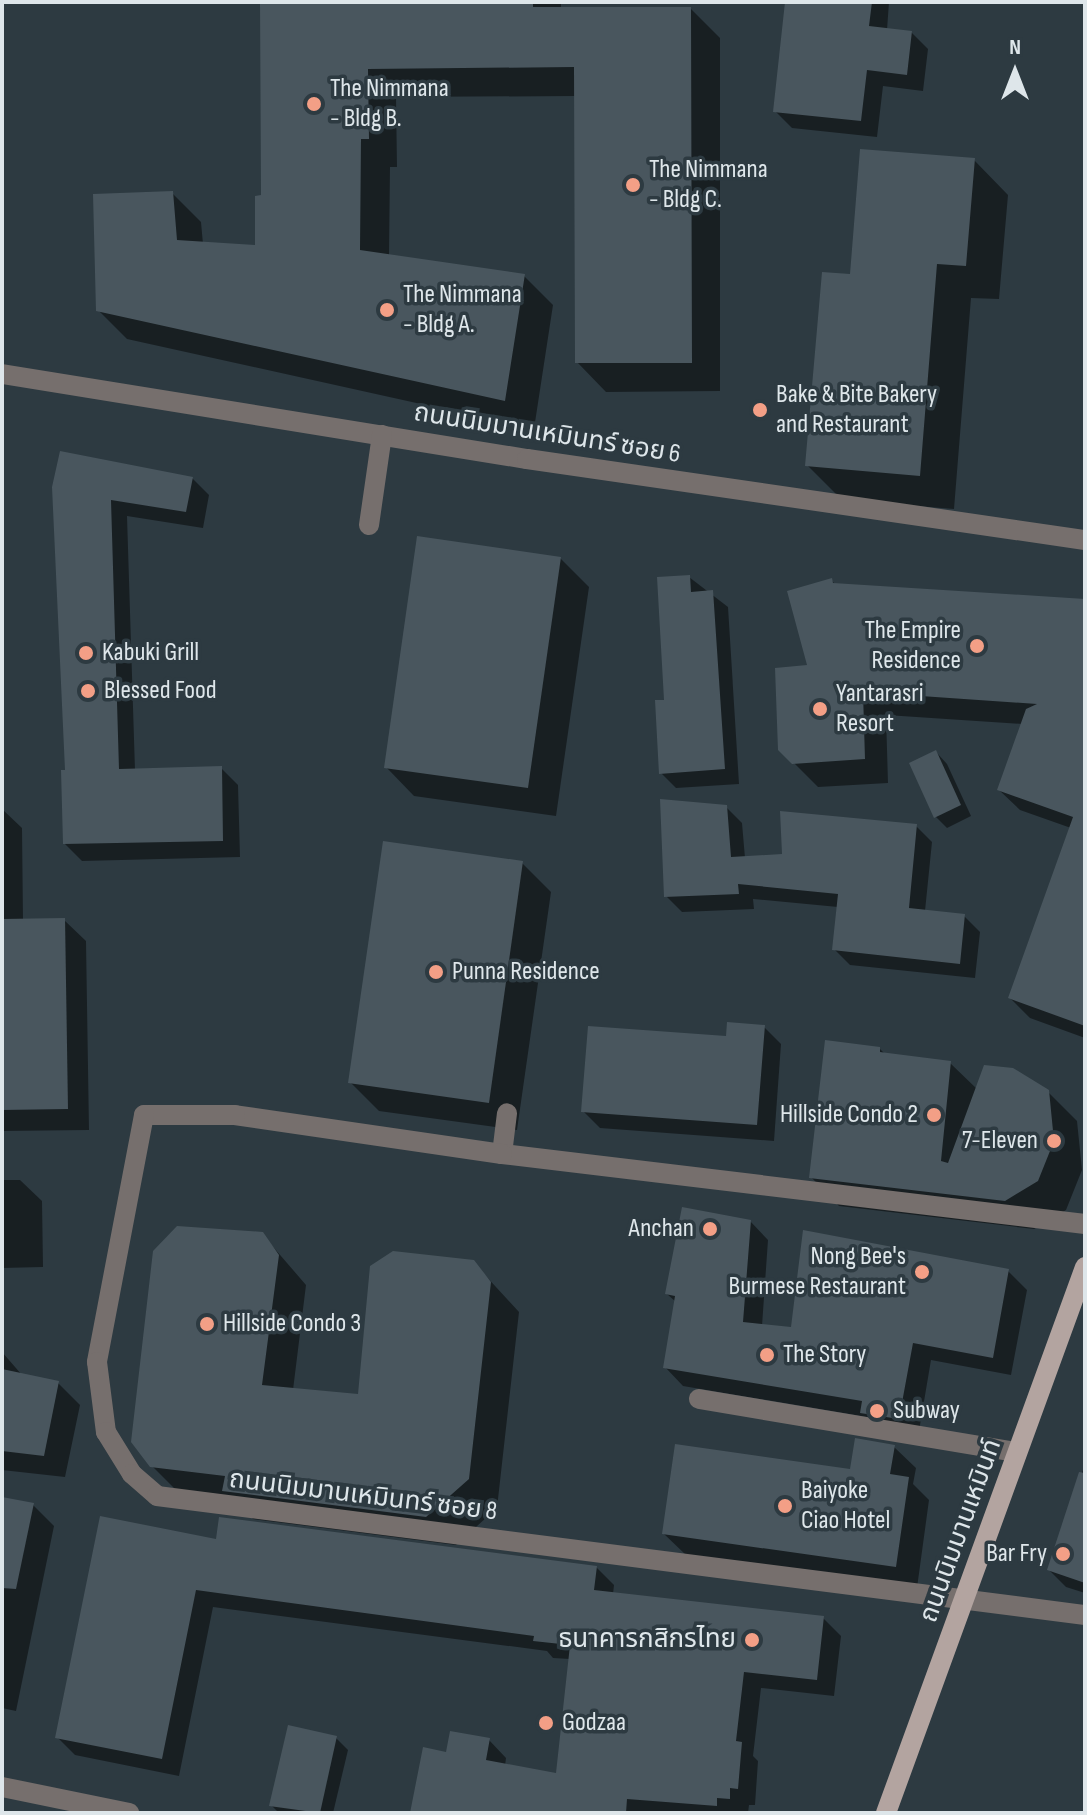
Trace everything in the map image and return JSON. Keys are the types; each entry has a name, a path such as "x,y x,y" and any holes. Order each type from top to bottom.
{"main road":[{"name":"ถนนนิมมานเหมินท์","path":"886,1813 1085,1267"}],"street":[{"name":"ถนนนิมมานเหมินทร์ ซอย 6","path":"2,374 382,435 1085,540"},
{"path":"369,525 382,435"},
{"path":"507,1113 502,1154 1085,1224"},
{"name":"ถนนนิมมานเหมินทร์ ซอย 8","path":"502,1154 235,1115 144,1115 97,1362 106,1432 132,1474 157,1496 965,1597 1085,1615"},
{"path":"699,1399 1017,1452"},
{"path":"2,1787 129,1813"}],"building":[{"path":"260,2 533,2 533,7 691,7 692,363 575,363 574,67 368,69 369,139 361,139 360,250 525,274 505,401 96,311 93,194 173,191 177,240 255,245 255,196 261,195"},
{"path":"785,2 872,2 869,26 912,31 907,75 867,70 861,121 773,112"},
{"path":"860,149 975,158 966,266 937,264 920,476 805,466 822,272 850,274"},
{"path":"60,451 193,477 186,512 111,500 119,769 222,766 223,841 63,844 61,770 65,770 52,487"},
{"path":"417,536 561,557 528,788 384,768"},
{"path":"690,575 691,592 713,590 725,769 659,774 655,700 664,700 657,577"},
{"path":"832,578 833,583 1085,599 1085,1026 1008,998 1073,817 997,790 1026,709 1037,704 863,692 865,759 792,764 778,750 775,668 807,665 787,591"},
{"path":"936,750 961,805 934,818 909,763"},
{"path":"660,799 727,805 731,857 782,854 780,811 917,824 909,908 965,914 960,964 832,950 838,894 738,884 739,894 664,897"},
{"name":"Punna Residence","path":"383,841 523,861 489,1103 348,1083"},
{"path":"65,918 68,1109 2,1110 2,919"},
{"path":"727,1022 765,1025 757,1125 581,1112 588,1026 726,1036"},
{"name":"Hillside Condo 2","path":"825,1040 880,1047 880,1052 951,1061 941,1161 948,1163 984,1065 1013,1068 1049,1090 1054,1141 1038,1181 1005,1201 809,1178"},
{"path":"682,1207 751,1220 743,1322 791,1327 803,1230 1009,1269 993,1358 913,1343 899,1419 860,1413 862,1401 663,1368 675,1296 665,1294"},
{"name":"Hillside Condo 3","path":"177,1226 263,1232 279,1255 262,1385 358,1394 370,1266 393,1251 474,1260 491,1282 469,1479 426,1517 222,1491 225,1476 150,1467 131,1442 153,1251"},
{"path":"2,1369 59,1381 44,1456 2,1451"},
{"name":"Baiyoke Ciao Hotel","path":"855,1438 895,1445 890,1474 909,1477 896,1567 662,1534 675,1444 850,1469"},
{"path":"1079,1472 1085,1473 1085,1583 1047,1570"},
{"path":"2,1497 34,1503 16,1589 2,1588"},
{"path":"100,1516 216,1539 219,1517 597,1566 594,1590 824,1616 817,1680 744,1672 736,1741 742,1742 738,1789 730,1788 730,1799 717,1798 717,1806 627,1799 626,1813 410,1813 423,1747 446,1752 450,1731 490,1738 486,1760 556,1773 570,1645 533,1641 534,1636 196,1590 162,1759 55,1738"},
{"path":"288,1725 337,1736 320,1813 269,1806"}],"place":[{"name":"The Nimmana - Bldg B.","path":"314,104"},
{"name":"The Nimmana - Bldg C.","path":"633,185"},
{"name":"The Nimmana - Bldg A.","path":"387,310"},
{"name":"Bake & Bite Bakery and Restaurant","path":"760,410"},
{"name":"The Empire Residence","path":"977,646"},
{"name":"Kabuki Grill","path":"86,653"},
{"name":"Blessed Food","path":"88,691"},
{"name":"Yantarasri Resort","path":"820,709"},
{"name":"Punna Residence","path":"436,972"},
{"name":"Hillside Condo 2","path":"934,1115"},
{"name":"7-Eleven","path":"1054,1141"},
{"name":"Anchan","path":"710,1229"},
{"name":"Nong Bee's Burmese Restaurant","path":"922,1272"},
{"name":"Hillside Condo 3","path":"207,1324"},
{"name":"The Story","path":"767,1355"},
{"name":"Subway","path":"877,1411"},
{"name":"Baiyoke Ciao Hotel","path":"785,1506"},
{"name":"Bar Fry","path":"1063,1554"},
{"name":"ธนาคารกสิกรไทย","path":"752,1640"},
{"name":"Godzaa","path":"546,1723"}]}
